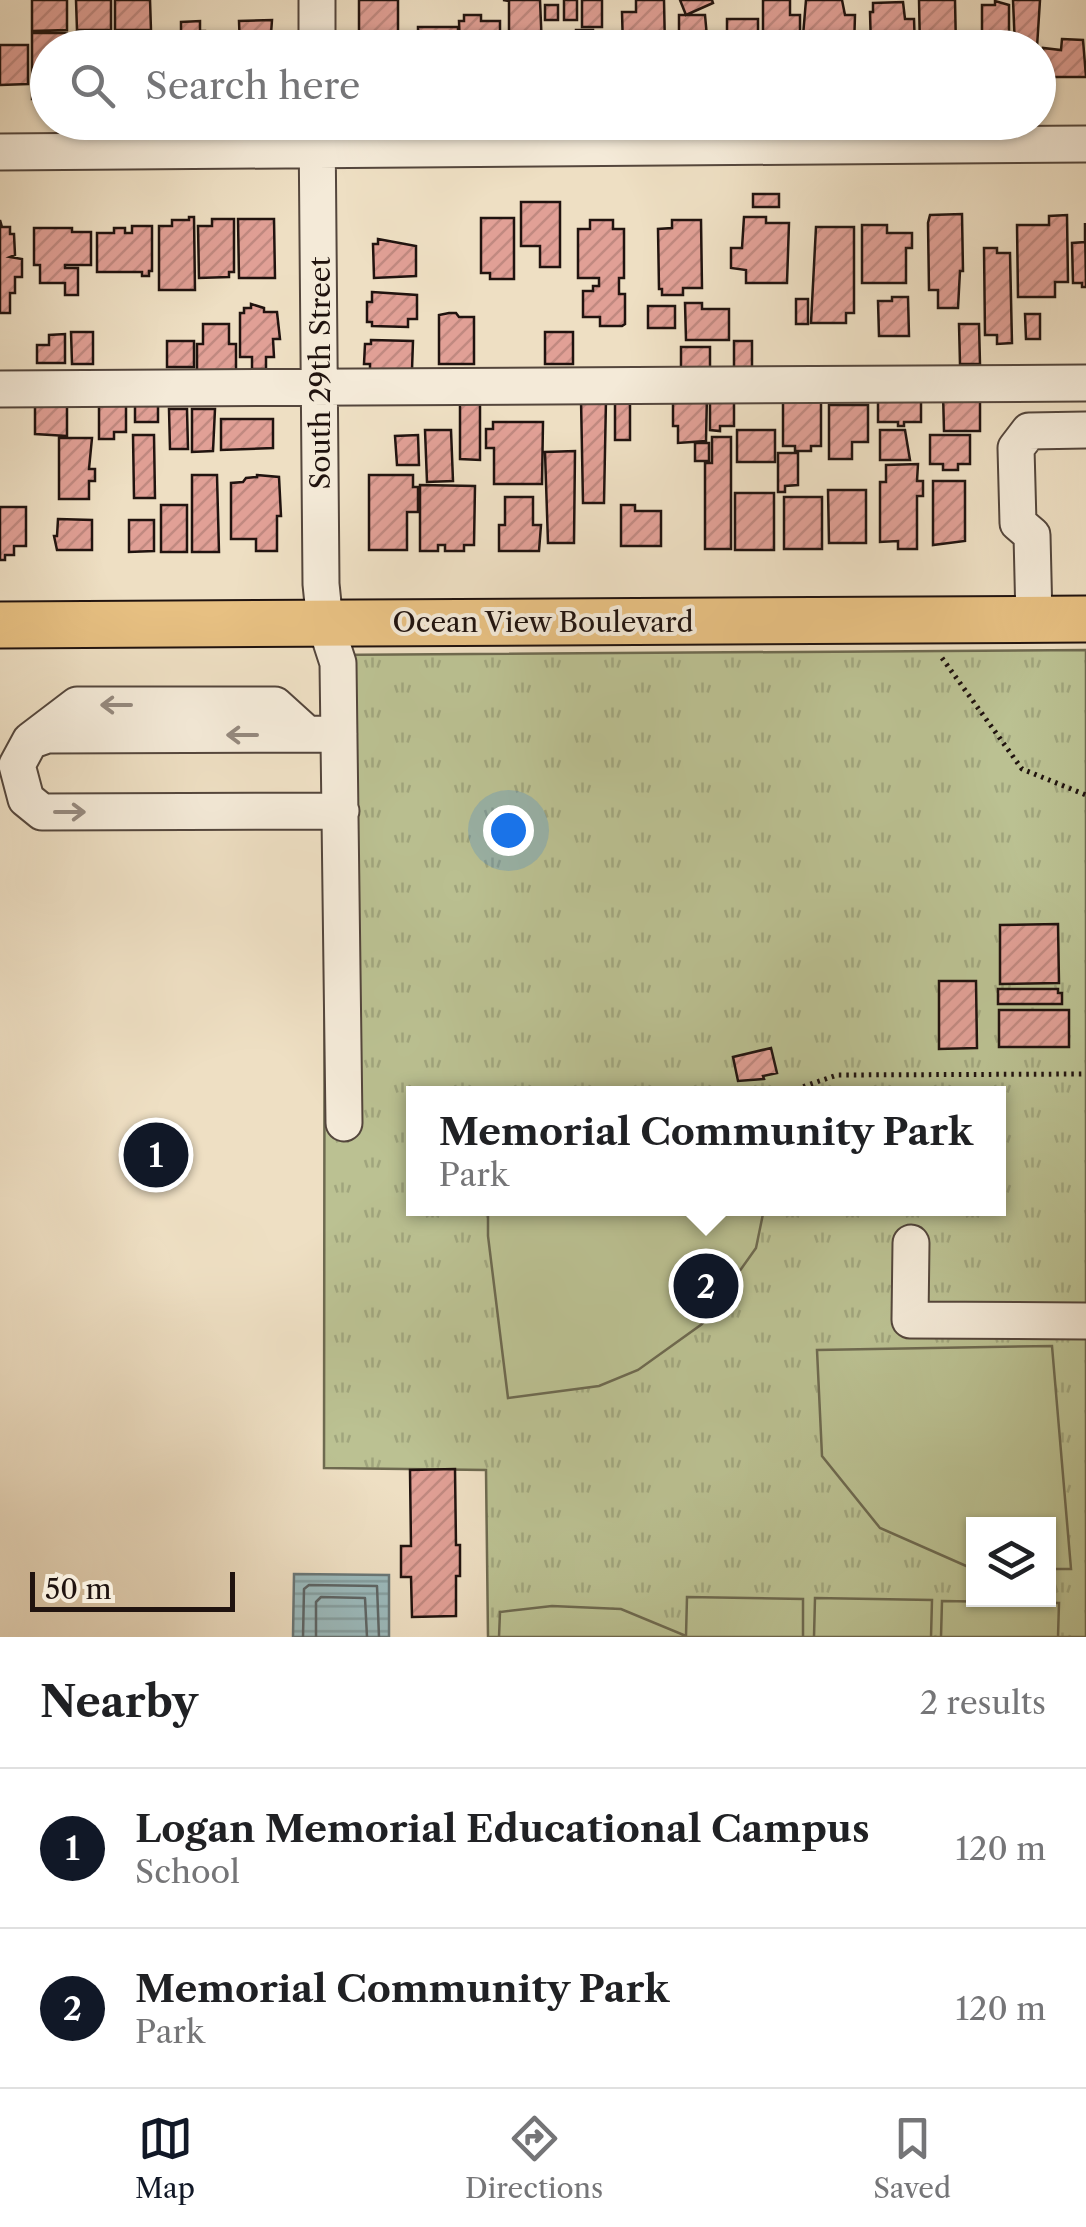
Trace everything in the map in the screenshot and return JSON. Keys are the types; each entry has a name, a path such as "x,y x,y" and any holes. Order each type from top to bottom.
{"main road":[{"name":"Ocean View Boulevard","path":"0,625 1086,619"}],"street":[{"path":"317,0 317,30"},
{"path":"0,152 238,140"},
{"name":"South 29th Street","path":"318,140 321,584 325,623 338,663 323,734 341,811 344,1122"},
{"path":"702,140 1086,144"},
{"path":"0,389 1086,383"},
{"path":"1034,619 1034,550 1032,535 1018,523 1016,448 1029,431 1086,430"},
{"path":"323,734 47,735 30,741 18,765 20,784 26,800 42,812 341,811"},
{"path":"911,1243 910,1320 1086,1321"}],"path":[{"path":"942,658 1022,770 1086,795"},
{"path":"805,1086 837,1075 1086,1074"}],"green space":[{"path":"1086,650 1086,1637 488,1637 486,1470 324,1468 325,655"},
{"path":"488,1216 763,1216 756,1248 702,1324 638,1370 599,1386 508,1398"},
{"path":"1052,1346 1071,1569 1056,1569 1056,1517 966,1517 966,1566 880,1528 822,1456 817,1350"},
{"path":"687,1597 803,1599 803,1637 499,1637 500,1612 552,1606 621,1609 686,1636"},
{"path":"815,1598 932,1600 931,1637 814,1637"},
{"path":"942,1601 966,1601 966,1607 1056,1607 1059,1603 1058,1637 941,1637"}],"water":[{"path":"294,1574 389,1575 389,1637 293,1637"}],"building":[{"path":"32,0 67,0 67,30 32,30"},
{"path":"76,0 111,0 111,30 77,30"},
{"path":"115,0 150,0 151,30 115,30"},
{"path":"359,0 398,0 398,30 359,30"},
{"path":"503,0 540,0 541,30 509,30 509,1"},
{"path":"564,0 577,0 577,20 564,20"},
{"path":"582,0 602,0 602,27 582,27"},
{"path":"636,0 664,0 665,30 622,30 622,12 636,12"},
{"path":"680,0 712,0 713,3 686,15"},
{"path":"763,0 790,0 790,15 800,15 800,30 763,30"},
{"path":"806,0 842,0 845,15 855,15 855,30 804,30"},
{"path":"919,0 955,0 956,30 920,30"},
{"path":"1013,0 1040,0 1038,30 1014,30"},
{"path":"995,1 1009,5 1009,30 982,30 982,5 995,5"},
{"path":"903,2 905,19 914,19 914,30 870,30 873,3"},
{"path":"545,5 558,5 558,20 545,20"},
{"path":"464,15 481,15 481,21 500,21 500,30 459,30 459,21 464,21"},
{"path":"679,15 705,15 706,30 679,30"},
{"path":"727,19 758,19 758,30 727,30"},
{"path":"272,20 271,30 239,30 239,21"},
{"path":"200,21 200,30 181,30 181,22"},
{"path":"418,27 458,27 458,30"},
{"path":"1062,39 1083,40 1086,77 1056,77 1056,49 1061,50"},
{"path":"0,45 28,45 28,84 0,85"},
{"path":"753,194 779,194 779,207 753,207"},
{"path":"521,202 560,202 560,267 540,267 540,246 521,246"},
{"path":"962,214 963,271 958,308 938,308 938,290 929,290 930,215"},
{"path":"1067,215 1068,282 1055,282 1055,297 1018,297 1017,225 1049,225 1049,216"},
{"path":"194,217 195,290 159,290 159,226 172,226 172,220"},
{"path":"744,217 766,217 766,223 789,223 787,283 746,283 746,270 731,268 731,248 742,248"},
{"path":"481,218 514,218 514,279 490,279 490,273 481,273"},
{"path":"212,219 234,219 234,272 229,272 229,277 199,278 198,226 212,226"},
{"path":"238,219 274,219 275,278 239,278"},
{"path":"0,220 2,227 10,227 10,234 14,234 15,255 10,257 22,259 22,277 15,277 15,293 10,293 10,313 0,313"},
{"path":"590,220 613,220 613,229 624,229 624,278 619,278 619,294 625,294 622,326 600,326 600,317 583,317 583,291 599,286 599,278 578,278 578,229 590,229"},
{"path":"672,220 701,220 702,288 683,288 683,295 662,295 659,289 658,229 672,228"},
{"path":"1085,223 1086,287 1082,287 1082,283 1073,283 1072,243 1085,242"},
{"path":"862,225 887,225 887,233 912,233 912,248 906,248 906,283 862,283"},
{"path":"132,226 152,226 149,276 142,276 142,272 97,272 97,233 125,228 125,233 132,233"},
{"path":"816,227 854,227 854,313 846,313 846,323 811,323"},
{"path":"34,228 91,232 91,265 65,265 78,268 78,295 65,295 65,283 40,283 40,265 34,265"},
{"path":"378,239 416,246 416,276 374,278 373,244 378,244"},
{"path":"984,248 1010,253 1012,343 997,344 997,335 985,335"},
{"path":"372,292 417,295 417,319 408,319 408,327 372,326 372,322 367,322 367,302 372,302"},
{"path":"892,297 908,297 909,336 879,336 878,301 892,301"},
{"path":"796,299 808,299 808,324 796,324"},
{"path":"685,303 702,303 702,309 729,309 729,340 686,340"},
{"path":"251,304 264,308 264,312 277,312 280,339 273,339 274,357 266,357 266,369 252,369 252,357 240,357 240,313 251,308"},
{"path":"648,306 675,306 675,328 648,328"},
{"path":"1025,314 1040,314 1040,339 1026,339"},
{"path":"439,315 474,317 474,364 439,364"},
{"path":"203,324 229,324 229,344 236,344 236,374 197,374 197,344 203,344"},
{"path":"959,324 979,324 980,364 960,364"},
{"path":"71,332 93,332 93,364 72,364"},
{"path":"545,332 573,332 573,364 545,364"},
{"path":"65,334 65,363 37,363 37,345 49,345 49,335"},
{"path":"371,340 413,341 412,370 370,369 370,364 364,364 365,344 371,344"},
{"path":"167,341 194,341 194,367 167,367"},
{"path":"734,341 752,341 752,369 734,369"},
{"path":"681,347 710,347 710,372 681,372"},
{"path":"878,393 921,393 921,422 898,426 898,422 878,422"},
{"path":"943,393 980,399 980,431 944,431"},
{"path":"707,394 706,441 678,443 678,426 673,426 673,396"},
{"path":"710,394 734,394 734,426 710,430"},
{"path":"135,399 158,399 158,422 135,422"},
{"path":"581,399 606,399 604,503 583,503"},
{"path":"783,400 821,400 821,446 811,446 811,451 795,451 795,446 783,446"},
{"path":"35,401 67,402 67,436 35,434"},
{"path":"460,401 480,401 480,460 460,459"},
{"path":"615,401 630,401 630,440 615,440"},
{"path":"99,402 126,402 126,432 114,432 114,439 99,439"},
{"path":"829,405 868,405 868,442 852,442 852,459 829,459"},
{"path":"169,409 187,409 188,449 170,449"},
{"path":"192,409 215,409 213,451 192,452"},
{"path":"221,419 273,419 273,448 221,450"},
{"path":"493,422 543,422 542,484 494,484 494,448 486,448 486,429 493,429"},
{"path":"425,430 451,430 453,481 427,482"},
{"path":"737,430 775,430 775,462 737,462"},
{"path":"880,430 905,430 910,460 880,460"},
{"path":"133,435 154,435 155,498 134,498"},
{"path":"418,435 419,465 397,465 395,436"},
{"path":"930,435 970,435 970,464 958,464 958,470 943,470 943,464 930,464"},
{"path":"712,437 731,437 731,549 705,549 705,463 712,463"},
{"path":"59,438 92,438 89,469 95,469 95,481 89,481 89,499 59,499"},
{"path":"695,443 709,443 709,461 695,461"},
{"path":"575,451 574,543 548,543 545,452"},
{"path":"778,453 798,453 798,485 785,486 785,492 778,492"},
{"path":"918,464 917,481 923,481 923,496 917,496 917,549 898,549 898,541 880,542 880,482 886,482 886,465"},
{"path":"192,475 217,475 219,552 192,552"},
{"path":"257,475 279,477 281,516 277,516 277,551 256,551 256,539 231,539 231,483"},
{"path":"369,475 413,475 413,487 418,487 418,512 407,512 407,550 369,550"},
{"path":"933,481 965,481 965,541 933,545"},
{"path":"420,485 475,486 474,545 464,545 464,551 445,551 445,545 438,545 438,551 420,551"},
{"path":"828,490 866,490 866,543 829,543"},
{"path":"735,493 774,493 774,550 735,550"},
{"path":"505,497 533,497 533,525 541,525 539,551 499,551 499,525 505,525"},
{"path":"784,497 822,497 822,549 784,549"},
{"path":"161,505 187,505 187,552 161,552"},
{"path":"621,505 635,505 635,511 661,511 661,546 621,546"},
{"path":"0,507 26,507 26,546 14,546 14,555 5,555 5,560 0,560"},
{"path":"58,519 92,520 92,550 57,550 54,536"},
{"path":"129,520 154,520 154,551 129,552"},
{"path":"1058,924 1059,983 1000,984 1000,925"},
{"path":"939,981 976,981 977,1048 939,1049"},
{"path":"998,989 1058,989 1062,1004 998,1004"},
{"path":"999,1010 1069,1010 1069,1047 999,1047"},
{"path":"771,1048 777,1073 763,1076 764,1079 738,1081 733,1057"},
{"path":"455,1469 456,1545 460,1545 456,1616 412,1617 411,1577 401,1577 401,1546 411,1546 410,1470"}],"place":[{"name":"Logan Memorial Educational Campus","path":"156,1155"},
{"name":"Memorial Community Park","path":"706,1286"}]}
